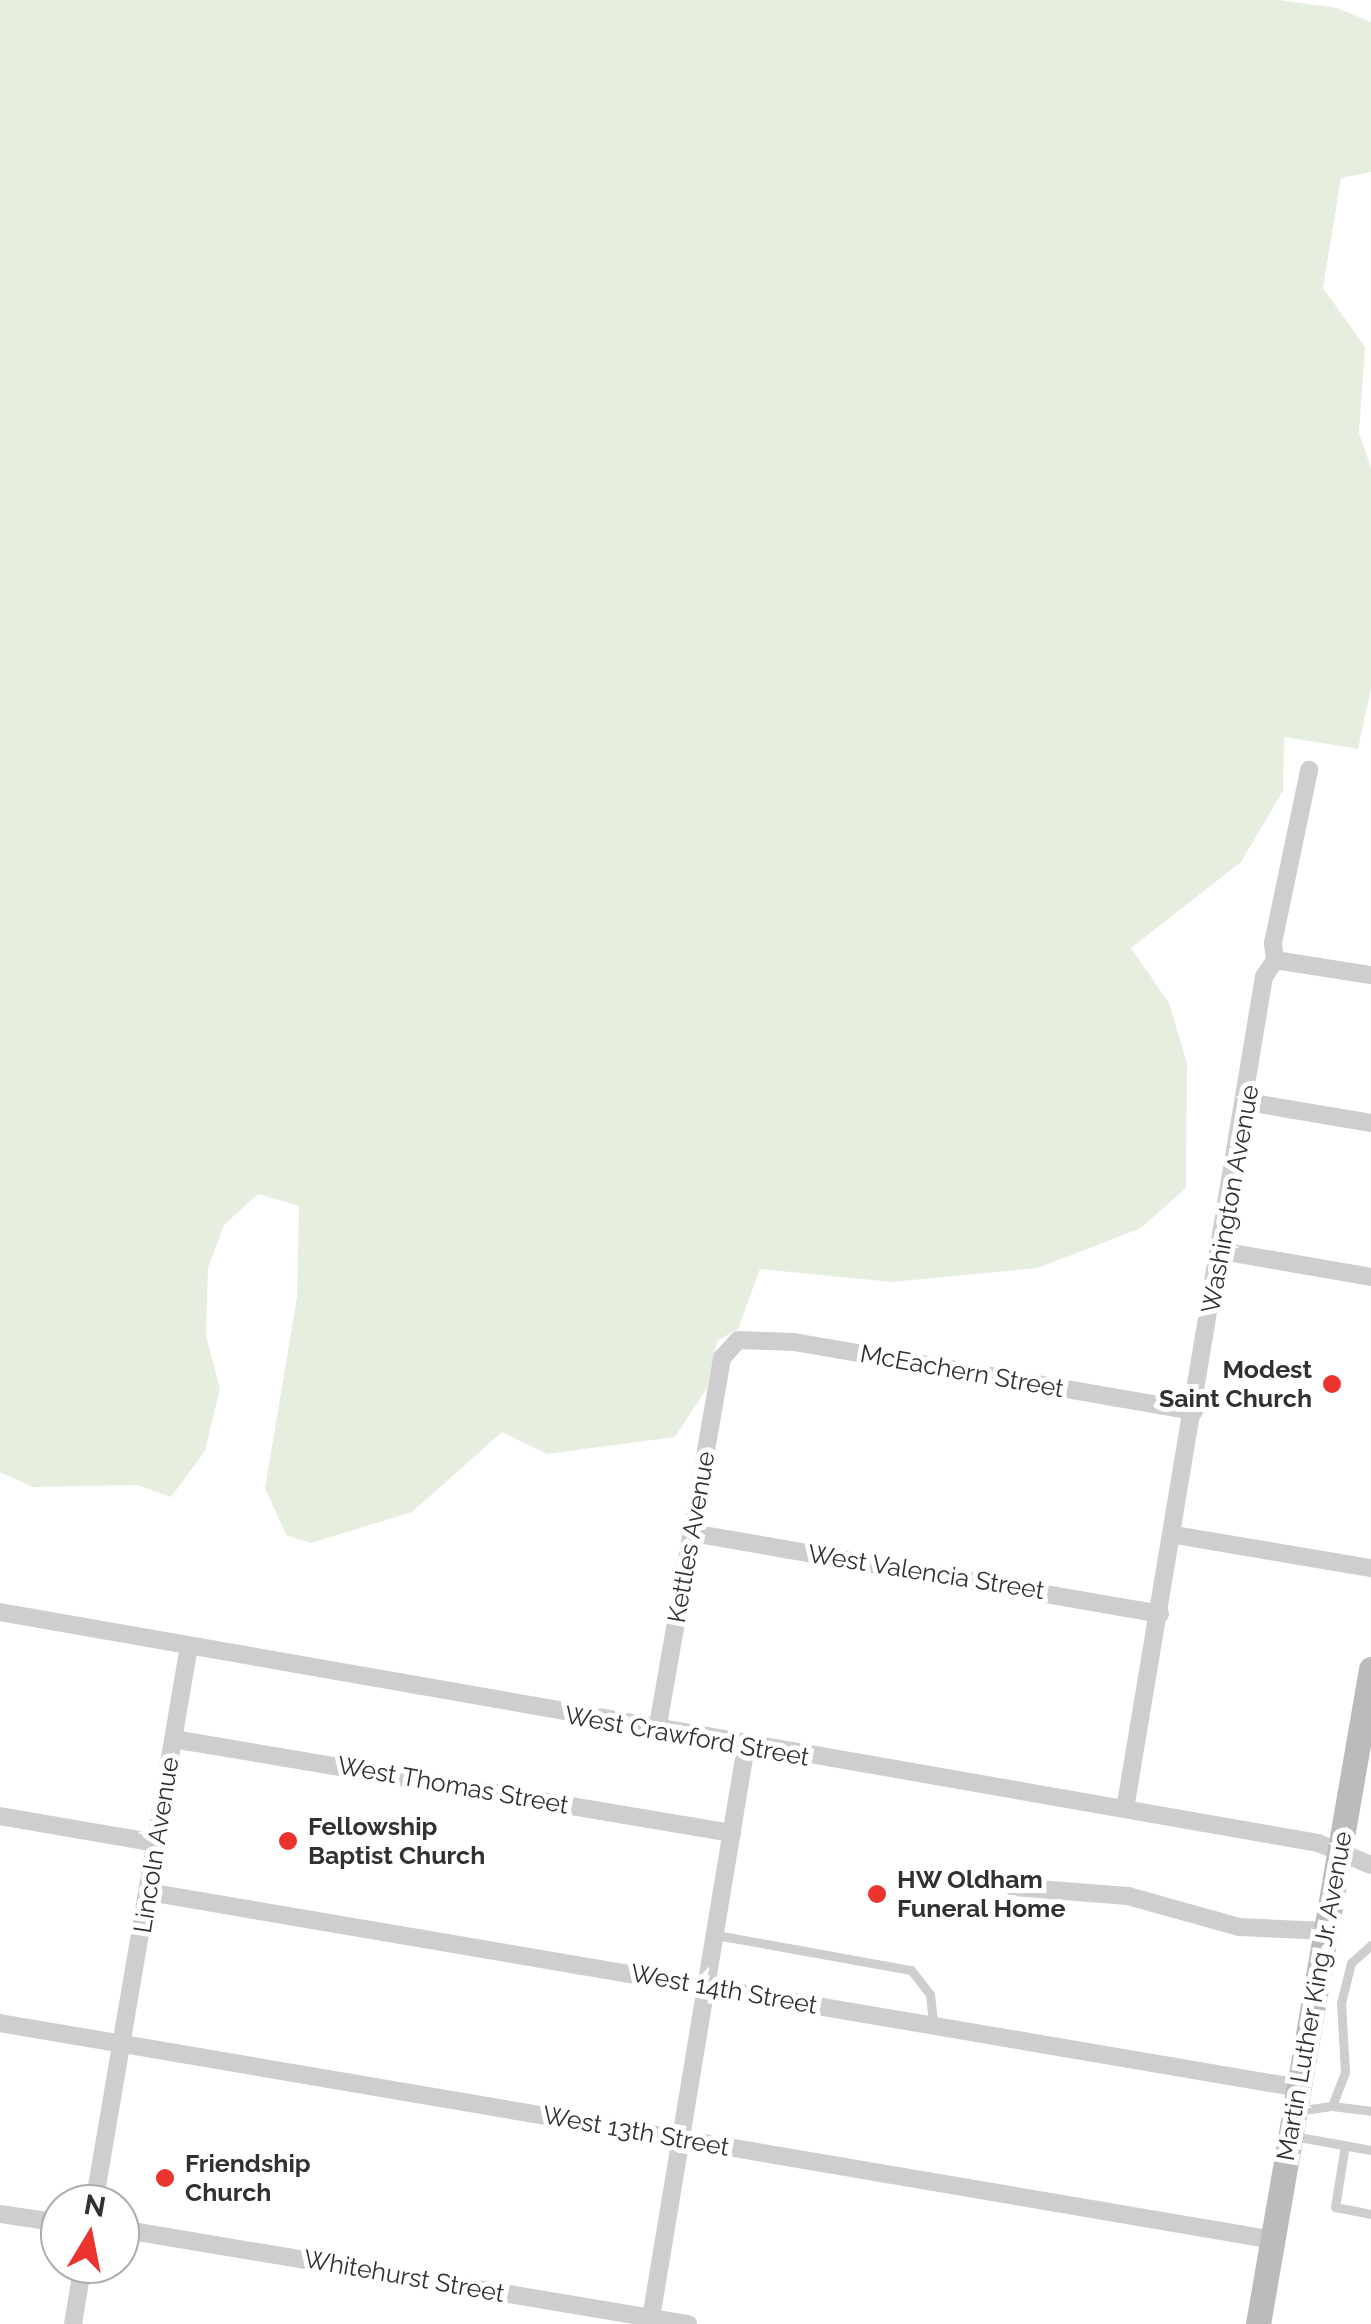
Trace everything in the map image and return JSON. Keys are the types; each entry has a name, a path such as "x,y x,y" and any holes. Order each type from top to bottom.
{"street":[{"name":"Washington Avenue","path":"1126,1809 1247,1102 1264,977 1275,960 1272,943 1310,770"},
{"path":"1275,960 1371,975"},
{"path":"1247,1102 1371,1124"},
{"path":"1220,1251 1371,1276"},
{"name":"McEachern Street","path":"730,1345 753,1336 1194,1412"},
{"name":"Kettles Avenue","path":"657,1731 730,1345"},
{"name":"West Valencia Street","path":"692,1533 1160,1614"},
{"path":"1175,1535 1371,1568"},
{"name":"West Crawford Street","path":"0,1612 657,1731 1318,1843 1371,1865"},
{"name":"Lincoln Avenue","path":"98,2184 189,1646"},
{"name":"Martin Luther King Jr. Avenue","path":"1258,2324 1371,1669"},
{"name":"West Thomas Street","path":"173,1739 732,1832"},
{"path":"650,2321 746,1746"},
{"path":"0,1816 156,1843"},
{"path":"1013,1887 1128,1896 1239,1927 1325,1931"},
{"name":"West 14th Street","path":"148,1892 933,2024 1294,2111"},
{"name":"West 13th Street","path":"0,2022 1272,2240"},
{"path":"0,2214 40,2221"},
{"name":"Whitehurst Street","path":"140,2232 650,2321 688,2324"},
{"path":"73,2324 80,2284"}],"lane":[{"path":"716,1935 911,1970 930,1994 933,2024"},
{"path":"1332,2106 1344,2072 1340,2003 1351,1963 1371,1945"},
{"path":"1294,2111 1313,2114 1332,2106 1371,2112"},
{"path":"1294,2111 1346,2145 1371,2150"},
{"path":"1346,2145 1336,2206 1371,2214"}],"green space":[{"path":"0,0 1279,0 1337,8 1371,22 1371,172 1341,178 1323,288 1365,347 1359,433 1371,468 1371,689 1358,749 1284,737 1283,791 1241,862 1131,948 1169,1003 1187,1063 1186,1188 1141,1228 1038,1268 892,1282 760,1269 738,1329 717,1341 707,1388 675,1437 547,1454 502,1432 412,1512 311,1543 286,1535 265,1488 297,1297 299,1206 258,1194 224,1225 208,1268 206,1336 220,1389 205,1451 171,1497 138,1485 33,1487 0,1472"}],"place":[{"name":"Modest Saint Church","path":"1332,1384"},
{"name":"Fellowship Baptist Church","path":"288,1841"},
{"name":"HW Oldham Funeral Home","path":"877,1894"},
{"name":"Friendship Church","path":"165,2178"}]}
